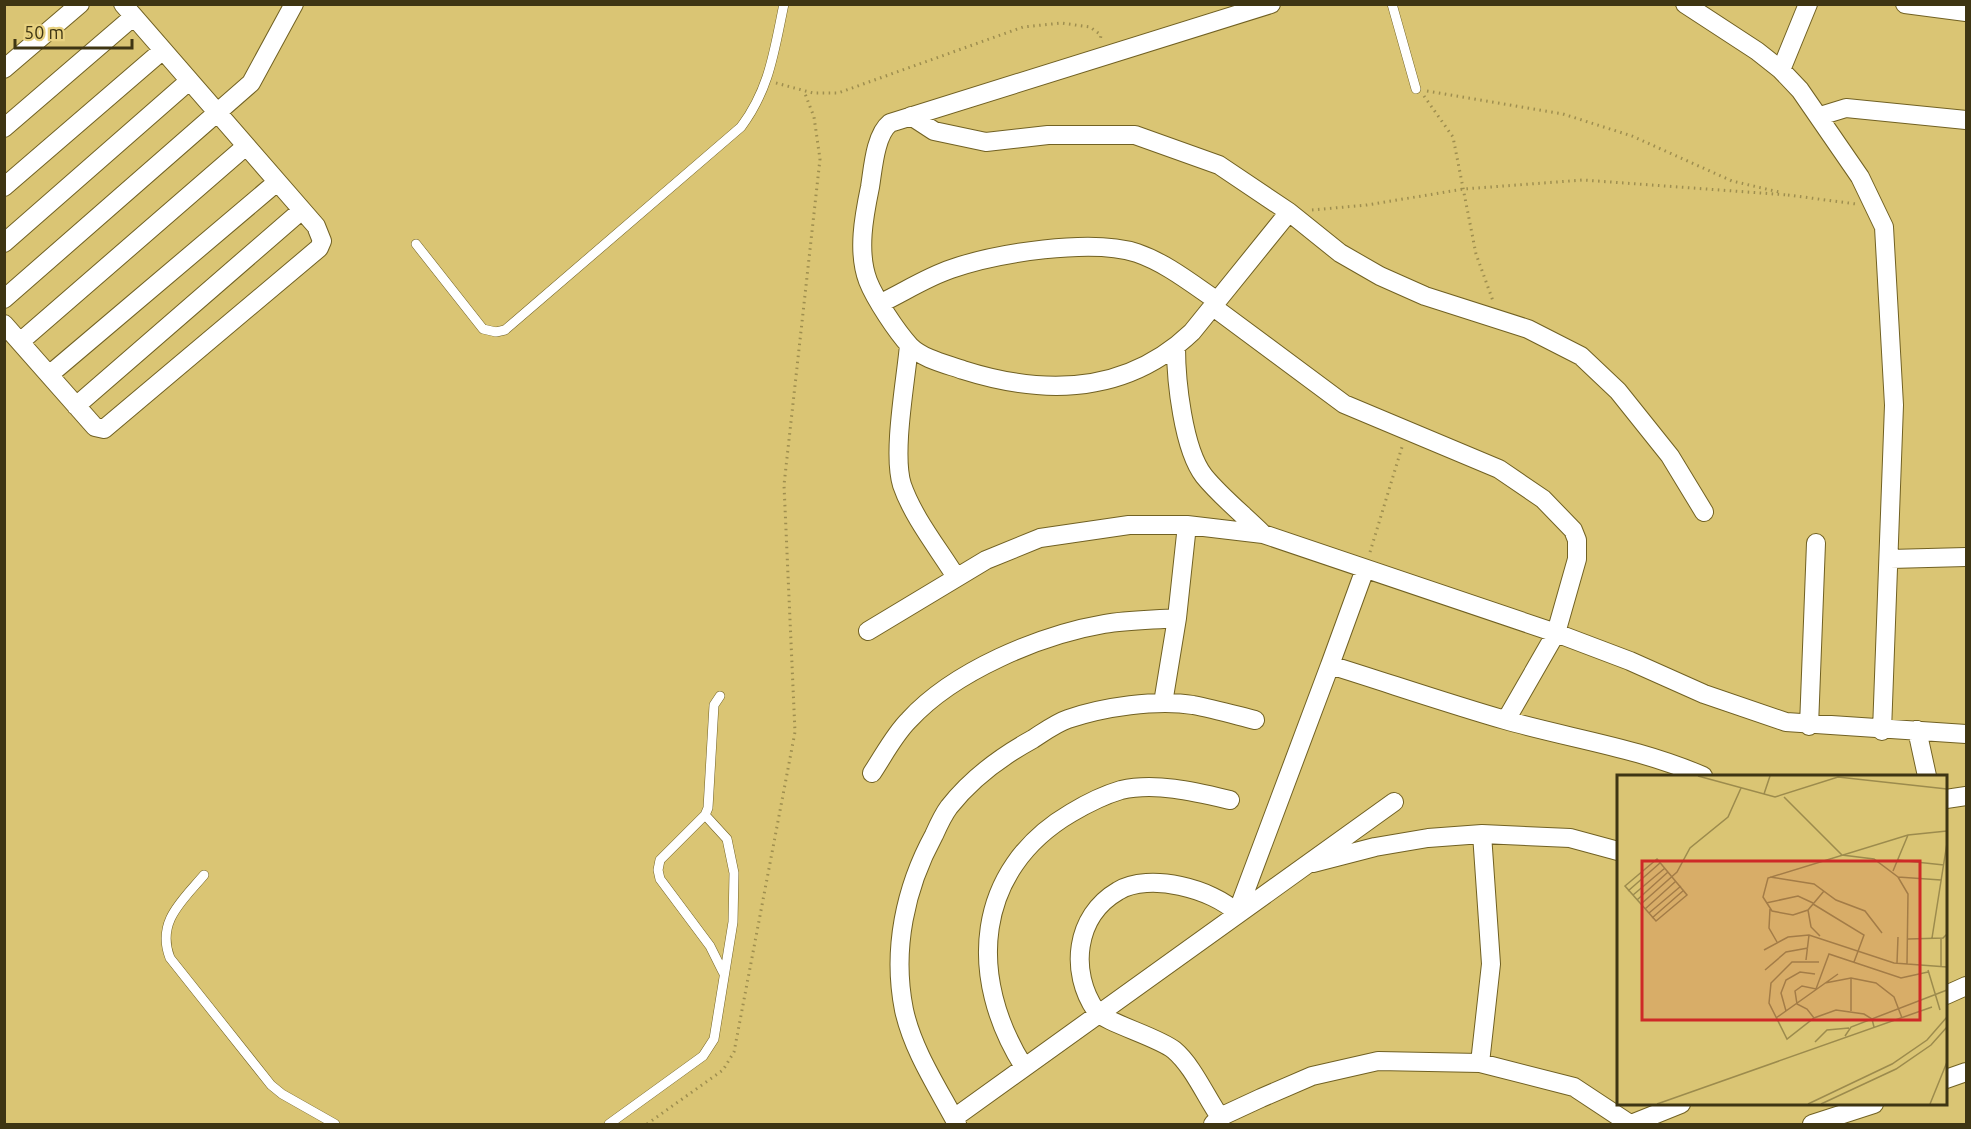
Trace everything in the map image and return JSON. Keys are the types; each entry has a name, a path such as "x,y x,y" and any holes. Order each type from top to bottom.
{"street":[{"path":"4,69 80,4"},
{"path":"4,299 251,83 294,4"},
{"path":"1272,4 890,123 883,131 867,202 863,258 868,281 909,345 933,359 992,379 1052,387 1120,376 1158,360 1176,347 1289,212"},
{"path":"1685,4 1781,70 1820,116 1876,207 1886,237 1894,405 1882,731"},
{"path":"1781,70 1808,4"},
{"path":"1905,4 1966,12"},
{"path":"4,128 128,11 302,210 320,234 322,242 319,248 109,427 94,427 4,324"},
{"path":"4,187 163,50"},
{"path":"4,243 189,81"},
{"path":"1820,116 1846,108 1966,120"},
{"path":"911,116 934,130 986,142 1048,135 1135,135 1219,165 1289,212 1340,253 1380,276 1425,296 1482,313 1549,338 1592,365 1618,391 1670,456 1704,512"},
{"path":"20,342 246,146"},
{"path":"49,375 277,182"},
{"path":"76,406 302,210"},
{"path":"881,303 951,269 1002,256 1046,249 1109,248 1138,253 1167,266 1329,394 1367,415 1499,470 1543,499 1574,530 1577,540 1577,559 1556,633 1506,720"},
{"path":"909,345 902,423 901,478 911,503 956,577"},
{"path":"1176,347 1179,402 1199,468 1226,499 1263,534"},
{"path":"868,631 956,577 1011,549 1040,538 1129,525 1187,525 1263,534 1556,633 1757,714 1786,722 1809,726 1882,731 1917,730 1966,734"},
{"path":"1163,703 1178,618 1187,525"},
{"path":"1809,726 1816,543"},
{"path":"1890,559 1966,557"},
{"path":"1237,912 1365,569"},
{"path":"872,773 909,719 939,694 1021,648 1057,635 1105,624 1178,618"},
{"path":"1329,665 1506,720 1618,746 1672,763 1699,775"},
{"path":"1255,720 1193,705 1163,703 1134,705 1067,719 1014,749 983,773 948,808 917,866 908,896 901,936 904,1010 935,1087 956,1121 1024,1067 1098,1013 1301,866 1394,802"},
{"path":"1917,730 1927,775"},
{"path":"1024,1067 1009,1044 996,1008 989,970 988,935 993,904 1005,876 1025,849 1053,824 1083,806 1122,790 1157,788 1195,792 1230,800"},
{"path":"1947,799 1966,796"},
{"path":"1301,866 1428,838 1482,834 1570,838 1617,852"},
{"path":"1480,1063 1491,964 1482,834"},
{"path":"1237,912 1218,897 1183,886 1138,885 1118,890 1098,909 1084,927 1080,950 1086,990 1098,1013 1174,1050 1217,1121 1312,1076 1378,1061 1480,1063 1574,1087 1631,1125 1679,1105"},
{"path":"1947,995 1966,986"},
{"path":"1947,1079 1966,1071"},
{"path":"1812,1125 1842,1109 1868,1105"}],"lane":[{"path":"416,244 483,329 496,332 505,330 741,127 753,111 768,80 784,4"},
{"path":"1392,4 1416,89"},
{"path":"720,696 714,705 710,794 705,815 660,860 657,870 660,879 710,946 723,973"},
{"path":"609,1125 703,1056 714,1039 733,922 734,873 726,839 705,815"},
{"path":"204,875 169,921 165,944 170,958 271,1085 282,1094 335,1125"}],"path":[{"path":"768,80 804,92 838,93 1023,27 1060,23 1090,27 1101,35 1097,57"},
{"path":"1416,89 1430,100 1454,137 1476,254 1494,300 1482,313"},
{"path":"1416,89 1563,114 1632,136 1732,181 1788,195"},
{"path":"647,1125 723,1070 734,1052 795,732 784,485 820,159 814,117 804,92"},
{"path":"1289,212 1367,205 1464,189 1583,180 1788,195 1876,207"},
{"path":"1365,569 1406,431"}]}
